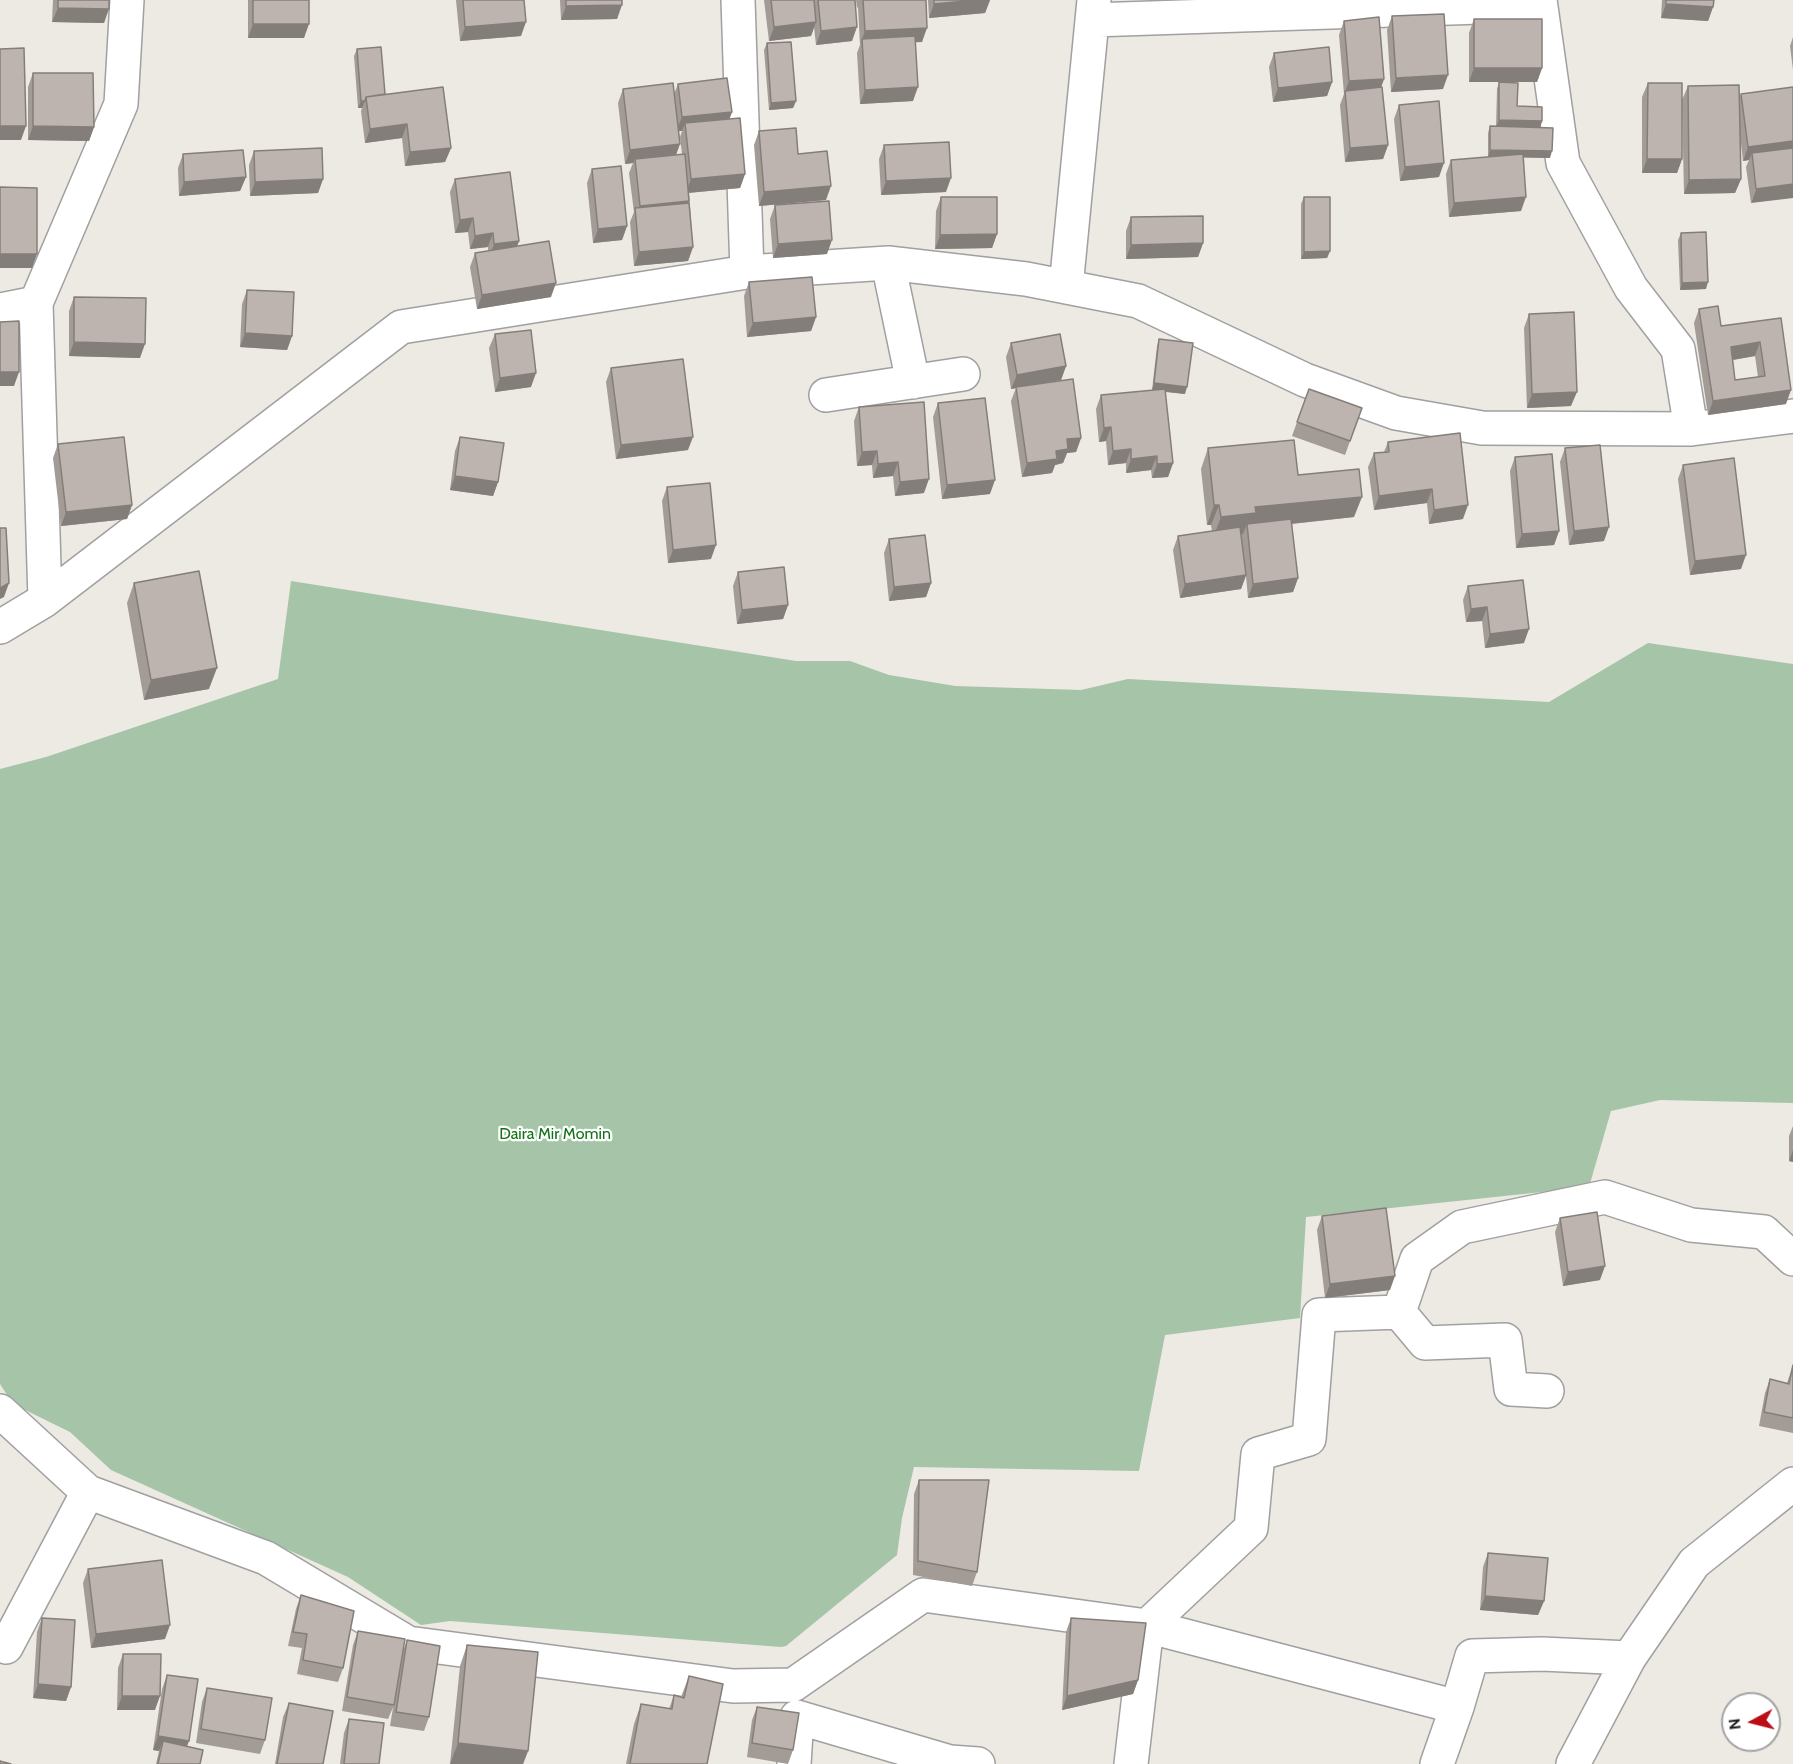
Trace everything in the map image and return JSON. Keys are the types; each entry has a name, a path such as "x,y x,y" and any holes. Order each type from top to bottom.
{"street":[{"path":"45,600 36,303 121,104 127,0"},
{"path":"738,0 747,272"},
{"path":"1066,287 1093,10 1540,2 1563,163 1631,288 1678,349 1691,429"},
{"path":"888,263 913,382"},
{"path":"0,627 45,600 401,327 747,272 888,263 1026,279 1138,301 1305,380 1396,413 1482,429 1691,429 1793,416"},
{"path":"0,310 36,303"},
{"path":"826,396 963,374"},
{"path":"1398,1312 1417,1260 1462,1227 1605,1197 1691,1225 1764,1232 1793,1259"},
{"path":"1398,1312 1425,1343 1505,1340 1511,1389 1548,1391"},
{"path":"1131,1764 1147,1626 1251,1528 1258,1454 1309,1439 1319,1315 1398,1312"},
{"path":"0,1411 88,1492 266,1558 408,1643 733,1686 793,1684 923,1595 1147,1626 1457,1707"},
{"path":"1574,1764 1629,1658 1694,1563 1793,1484"},
{"path":"6,1647 88,1492"},
{"path":"1437,1764 1472,1656 1542,1654 1629,1658"},
{"path":"793,1684 797,1717 794,1764"},
{"path":"797,1717 950,1762 978,1764"}],"green space":[{"name":"Daira Mir Momin","path":"291,581 796,661 850,661 889,675 955,686 1081,690 1128,679 1549,702 1648,643 1793,664 1793,1103 1660,1100 1611,1111 1589,1187 1306,1217 1300,1318 1165,1335 1139,1471 914,1467 902,1518 897,1555 786,1646 450,1621 421,1625 348,1577 111,1470 70,1432 13,1404 0,1384 0,769 46,757 278,679"}],"building":[{"path":"58,0 109,0 109,9 58,8"},
{"path":"253,0 309,0 309,24 253,24"},
{"path":"463,0 524,0 526,22 465,27"},
{"path":"566,0 622,0 622,5 566,6"},
{"path":"771,0 814,0 816,22 774,27"},
{"path":"818,0 855,0 857,27 821,31"},
{"path":"863,0 926,0 927,28 865,31"},
{"path":"934,0 977,0 934,4"},
{"path":"1666,0 1714,0 1713,7 1666,4"},
{"path":"1444,14 1448,75 1396,78 1392,16"},
{"path":"1379,17 1384,79 1349,81 1344,21"},
{"path":"1474,19 1542,19 1542,68 1474,68"},
{"path":"915,36 918,87 865,90 862,39"},
{"path":"791,42 796,101 771,103 767,43"},
{"path":"381,47 385,94 366,97 365,101 361,101 357,49"},
{"path":"1329,47 1332,82 1278,88 1274,53"},
{"path":"24,48 26,126 0,126 0,49"},
{"path":"33,73 93,73 94,127 33,126"},
{"path":"727,78 732,112 682,117 678,84"},
{"path":"1499,82 1518,83 1517,106 1542,107 1542,121 1499,120"},
{"path":"673,83 680,144 630,150 623,89"},
{"path":"1648,83 1682,83 1682,159 1647,159"},
{"path":"1739,85 1741,179 1689,180 1688,86"},
{"path":"443,87 451,148 410,152 407,124 370,129 366,97"},
{"path":"1382,87 1388,145 1350,148 1345,91"},
{"path":"1793,87 1793,141 1748,147 1741,94"},
{"path":"1439,101 1444,163 1405,167 1399,105"},
{"path":"740,118 745,174 691,179 685,123"},
{"path":"1490,126 1553,128 1552,151 1490,150"},
{"path":"796,128 798,154 827,151 831,186 764,192 759,131"},
{"path":"949,142 951,178 886,181 884,145"},
{"path":"322,148 323,179 255,182 254,151"},
{"path":"1793,148 1793,184 1756,189 1752,153"},
{"path":"243,150 246,177 184,182 183,154"},
{"path":"685,154 689,201 640,206 635,159"},
{"path":"1523,154 1526,197 1454,203 1451,160"},
{"path":"621,166 627,226 598,229 592,169"},
{"path":"510,172 519,241 494,244 493,233 475,236 473,218 460,220 455,179"},
{"path":"0,187 37,188 37,254 0,254"},
{"path":"941,197 997,197 997,234 940,235"},
{"path":"1304,197 1330,197 1330,251 1304,252"},
{"path":"829,201 832,240 778,244 775,205"},
{"path":"689,203 693,247 639,252 635,208"},
{"path":"1203,216 1203,243 1131,245 1131,217"},
{"path":"1706,232 1708,282 1682,283 1681,233"},
{"path":"549,241 556,283 482,295 475,253"},
{"path":"812,277 816,317 753,323 749,282"},
{"path":"247,290 294,292 292,336 245,333"},
{"path":"74,297 146,298 145,344 74,342"},
{"path":"1718,306 1721,326 1781,318 1791,390 1713,401 1699,309","holes":["1760,342 1765,376 1735,380 1731,347"]},
{"path":"1574,312 1577,392 1532,394 1529,314"},
{"path":"19,321 19,372 0,372 0,322"},
{"path":"531,330 536,373 500,378 495,334"},
{"path":"1060,334 1066,366 1017,375 1011,343"},
{"path":"1159,339 1193,343 1187,387 1154,383"},
{"path":"683,359 693,437 621,445 611,368"},
{"path":"1073,379 1081,438 1067,439 1068,449 1056,451 1057,459 1027,463 1016,387"},
{"path":"1165,389 1173,463 1157,464 1157,456 1131,459 1131,449 1113,451 1111,427 1104,428 1101,395"},
{"path":"1309,389 1362,408 1350,441 1297,422"},
{"path":"985,398 995,480 947,485 938,403"},
{"path":"924,402 929,479 900,482 898,462 878,464 877,451 862,452 859,407"},
{"path":"1460,433 1468,505 1434,510 1432,489 1379,496 1374,453 1389,452 1388,442"},
{"path":"124,437 132,505 66,512 58,444"},
{"path":"460,437 504,443 498,482 455,476"},
{"path":"1294,440 1298,475 1359,469 1362,497 1255,507 1256,513 1221,517 1219,505 1214,505 1208,448"},
{"path":"1600,445 1609,527 1574,531 1565,448"},
{"path":"1552,454 1559,531 1522,534 1515,457"},
{"path":"1734,458 1746,555 1695,561 1683,465"},
{"path":"710,483 716,545 673,550 667,487"},
{"path":"1291,519 1298,578 1253,584 1247,524"},
{"path":"1240,527 1246,575 1185,584 1178,536"},
{"path":"0,528 6,528 9,583 0,588"},
{"path":"925,535 931,583 894,587 889,539"},
{"path":"784,567 788,605 742,610 738,572"},
{"path":"199,571 217,668 151,680 134,583"},
{"path":"1523,580 1529,629 1490,634 1487,607 1471,609 1468,586"},
{"path":"1386,1208 1395,1276 1330,1284 1322,1216"},
{"path":"1597,1212 1605,1266 1568,1272 1560,1218"},
{"path":"1793,1365 1793,1418 1764,1412 1770,1379 1789,1384"},
{"path":"919,1480 989,1480 977,1572 918,1561"},
{"path":"1488,1553 1548,1558 1544,1601 1485,1596"},
{"path":"162,1560 170,1625 96,1634 88,1569"},
{"path":"301,1595 354,1611 343,1668 303,1660 307,1634 293,1632"},
{"path":"42,1618 75,1620 71,1687 38,1684"},
{"path":"1071,1618 1146,1623 1138,1680 1067,1696"},
{"path":"358,1631 405,1639 394,1705 347,1697"},
{"path":"407,1640 440,1646 429,1717 396,1712"},
{"path":"467,1645 538,1652 528,1751 458,1743"},
{"path":"123,1654 161,1654 160,1696 122,1696"},
{"path":"167,1675 198,1679 189,1741 158,1736"},
{"path":"689,1676 723,1684 707,1764 630,1764 641,1704 672,1709 674,1695 684,1698"},
{"path":"207,1688 272,1698 265,1740 201,1729"},
{"path":"289,1703 333,1711 323,1764 277,1764"},
{"path":"757,1707 799,1713 793,1750 752,1743"},
{"path":"349,1719 384,1723 379,1764 344,1764"},
{"path":"163,1741 203,1750 200,1764 158,1764"}]}
